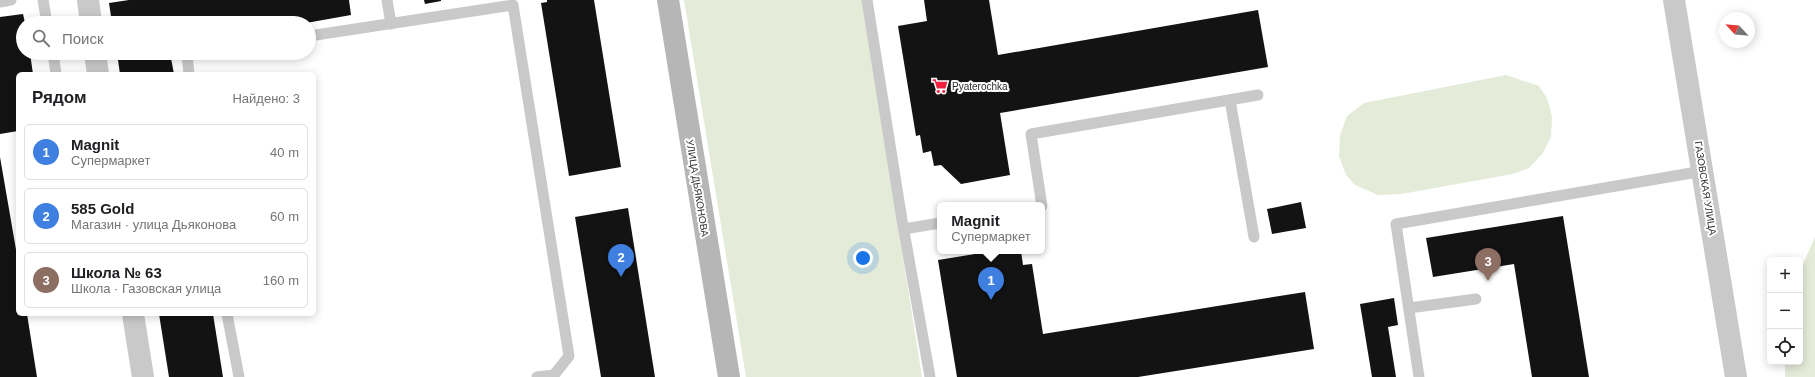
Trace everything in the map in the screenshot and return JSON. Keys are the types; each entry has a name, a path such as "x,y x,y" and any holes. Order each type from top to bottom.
{"main road":[{"name":"УЛИЦА ДЬЯКОНОВА","path":"668,0 728,377"}],"street":[{"path":"88,0 90,16"},
{"name":"ГАЗОВСКАЯ УЛИЦА","path":"1674,0 1736,377"},
{"path":"96,60 98,72"},
{"path":"133,316 143,377"}],"lane":[{"path":"0,2 11,0"},
{"path":"43,0 46,16"},
{"path":"387,0 391,24"},
{"path":"867,0 904,229 930,377"},
{"path":"316,35 513,5 568,356 554,376 537,377"},
{"path":"54,60 56,72"},
{"path":"188,60 190,72"},
{"path":"1041,202 1031,134 1258,95"},
{"path":"1230,100 1254,237"},
{"path":"1419,377 1396,224 1703,171"},
{"path":"904,229 937,224"},
{"path":"1409,308 1476,299"},
{"path":"227,316 239,377"}],"green space":[{"path":"684,0 862,0 922,377 746,377"},
{"path":"1506,75 1539,86 1547,98 1552,117 1551,137 1543,153 1529,168 1513,174 1401,194 1378,195 1355,185 1346,175 1339,156 1340,135 1347,116 1364,103"},
{"path":"1815,237 1815,377 1785,377 1785,365 1803,365 1803,264"}],"building":[{"path":"129,0 349,0 351,15 316,21 316,16 111,16 109,3"},
{"path":"424,0 441,0 441,1 425,4"},
{"path":"547,0 594,0 621,167 569,176 541,3 547,2"},
{"path":"924,0 989,0 998,55 1258,10 1268,67 1000,113 1010,175 961,184 941,165 934,166 931,151 923,153 920,135 916,136 898,26 927,21"},
{"path":"23,14 23,16 16,16 16,60 31,60 33,72 16,72 16,131 0,134 0,17"},
{"path":"118,60 171,60 174,72 120,72"},
{"path":"0,157 16,249 16,316 27,316 37,377 0,377"},
{"path":"1301,202 1306,228 1272,234 1267,209"},
{"path":"628,208 655,377 601,377 575,217"},
{"path":"1563,216 1589,377 1532,377 1514,264 1433,277 1426,238"},
{"path":"975,254 1021,254 1023,265 1032,264 1043,334 1305,292 1314,349 1138,377 957,377 938,260"},
{"path":"1394,298 1398,325 1388,327 1396,377 1372,377 1360,304"},
{"path":"159,316 213,316 223,377 169,377"}],"place":[{"name":"Pyaterochka","path":"940,86"},
{"name":"585 Gold","path":"621,277"},
{"name":"Школа № 63","path":"1488,281"},
{"name":"Magnit","path":"991,300"}]}
